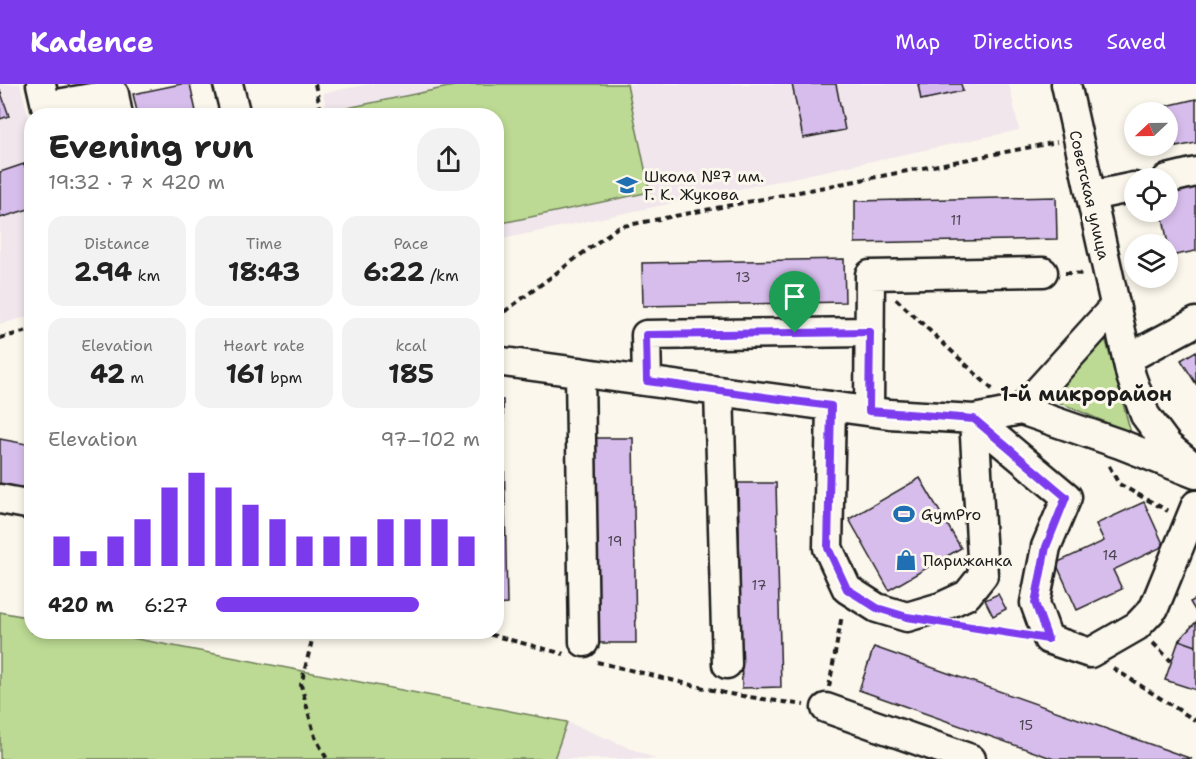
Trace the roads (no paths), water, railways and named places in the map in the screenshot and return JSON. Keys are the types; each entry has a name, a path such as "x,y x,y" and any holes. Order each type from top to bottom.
{"street":[{"path":"41,84 45,106 114,94 117,108"},
{"path":"228,84 234,108"},
{"name":"Советская улица","path":"1066,84 1131,376 1145,415 1168,446 1196,469"},
{"path":"1178,176 1196,172"},
{"path":"1091,196 1124,189"},
{"path":"869,411 870,275 1043,272"},
{"path":"1022,410 1115,306"},
{"path":"1127,359 1196,322"},
{"path":"647,381 646,335 870,332"},
{"path":"504,362 869,411 974,419 1022,410 1120,444 1196,474"},
{"path":"580,372 584,653"},
{"path":"719,391 727,664"},
{"path":"831,406 828,548 847,589 877,608 907,617 941,607 967,595 983,575 974,419"},
{"path":"974,419 1066,497 1046,547 1035,603 1048,639 1090,653 1137,626 1154,608 1193,514"},
{"path":"0,499 24,504"},
{"path":"826,708 971,759"}],"place":[{"name":"Школа №7 им. Г. К. Жукова","path":"627,185"},
{"name":"GymPro","path":"904,514"},
{"name":"Парижанка","path":"906,560"}],"district":[{"name":"1-й микрорайон","path":"1086,394"}]}
